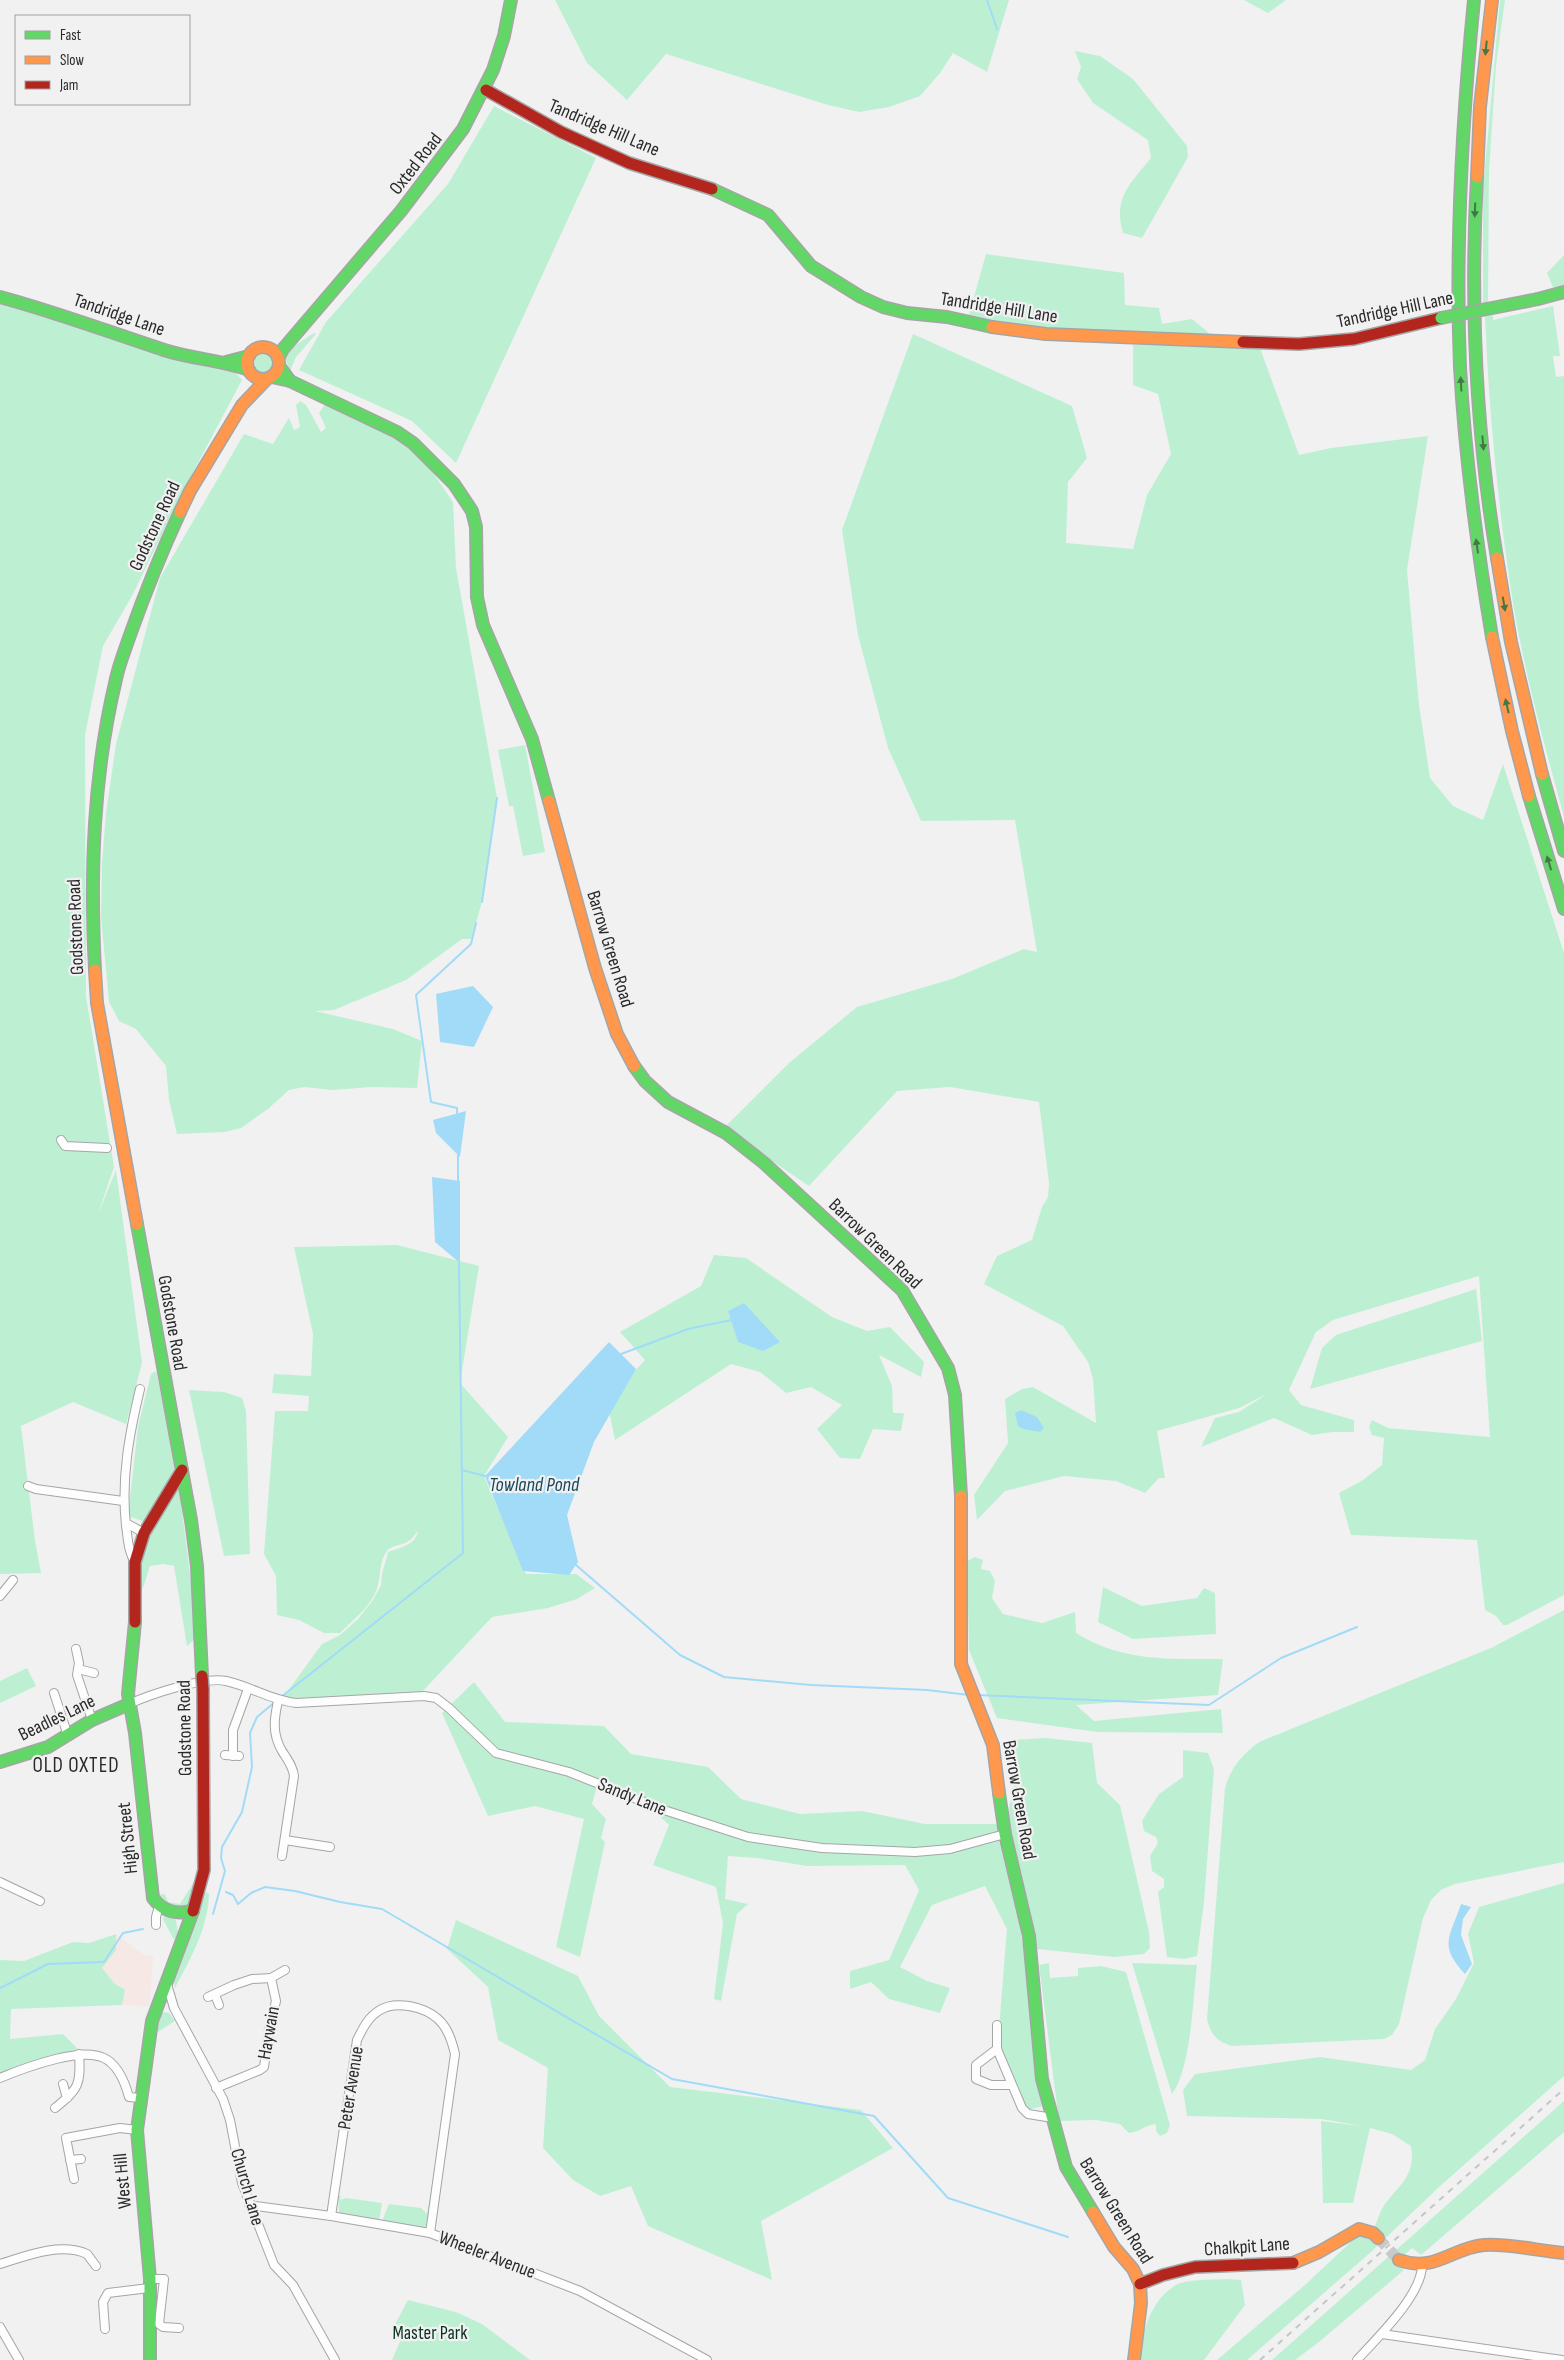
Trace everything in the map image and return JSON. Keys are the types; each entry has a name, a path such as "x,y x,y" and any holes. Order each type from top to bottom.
{"main road":[{"name":"Oxted Road","path":"279,362 305,325 418,192 450,151 486,90 499,55 512,0"},
{"path":"1474,0 1463,111 1457,241 1458,330 1466,457 1480,562 1500,676 1520,760 1564,909"},
{"path":"1492,0 1481,96 1475,214 1475,338 1480,418 1489,506 1505,612 1532,736 1564,851"},
{"name":"Tandridge Hill Lane","path":"486,90 561,132 629,163 696,182 733,197 768,215 811,266 855,293 883,307 908,312 947,317 995,328 1046,334 1298,344 1354,339 1564,292"},
{"name":"Tandridge Lane","path":"0,297 58,312 142,343 190,357 226,362 250,372"},
{"name":"Oxted Road","path":"266,348 305,325"},
{"path":"266,348 271,349 279,362 270,378 262,379 250,372 249,356 256,350 266,348"},
{"name":"Tandridge Lane","path":"226,362 249,356"},
{"name":"Barrow Green Road","path":"279,362 290,381"},
{"name":"Godstone Road","path":"242,406 250,372"},
{"name":"Barrow Green Road","path":"270,378 290,381 397,432 413,443 454,484 466,499 476,527 477,597 483,625 532,739 595,968 617,1034 630,1061 645,1081 668,1102 726,1133 764,1163 902,1290 926,1327 948,1368 955,1395 961,1470 960,1660 993,1746 1005,1834 1028,1936 1042,2079 1066,2166 1114,2247 1133,2269 1140,2284 1134,2360"},
{"name":"Godstone Road","path":"158,2001 200,1889 205,1856 203,1689 196,1566 182,1470 97,1003 92,906 95,800 101,752 116,677 145,592 190,491 242,406 270,378"},
{"path":"129,1704 128,1694 135,1627 135,1562 144,1533 182,1470"},
{"name":"Beadles Lane","path":"0,1762 37,1751 68,1736 92,1720 129,1704"},
{"name":"High Street","path":"129,1704 135,1733 152,1898 159,1906"},
{"path":"159,1906 176,1913 193,1910"},
{"path":"176,1913 180,1920 182,1940"},
{"name":"West Hill","path":"150,2360 150,2284 137,2130 152,2020 158,2001"},
{"name":"Chalkpit Lane","path":"1140,2284 1164,2275 1195,2267 1276,2264 1300,2261 1359,2229 1372,2233 1378,2238"},
{"path":"1399,2260 1410,2266 1422,2266 1472,2246 1484,2245 1564,2253"}],"street":[{"path":"61,1140 65,1146 73,1148 106,1148"},
{"path":"135,1562 130,1554 123,1501 126,1447 140,1389"},
{"path":"28,1486 36,1489 123,1501"},
{"path":"126,1523 144,1533"},
{"path":"0,1596 13,1580"},
{"path":"76,1649 79,1663 76,1675 92,1720"},
{"path":"78,1669 94,1674"},
{"path":"129,1704 207,1680 226,1681 275,1700 274,1728 277,1741 292,1768 294,1776 282,1856"},
{"path":"232,1756 233,1730 248,1689"},
{"path":"54,1692 68,1736"},
{"name":"Sandy Lane","path":"275,1700 296,1702 424,1696 436,1698 496,1752 569,1772 664,1810 748,1837 822,1848 871,1852 915,1852 950,1849 1005,1834"},
{"path":"285,1840 330,1847"},
{"path":"0,1882 40,1901"},
{"name":"High Street","path":"156,1925 159,1906"},
{"name":"Haywain","path":"219,2005 212,1996 243,1982 271,1978 285,1970"},
{"name":"Haywain","path":"216,2088 264,2067 268,2030 276,2001 271,1978"},
{"name":"Church Lane","path":"165,1980 173,2006 216,2088 230,2120 242,2183 274,2265 293,2285 335,2360"},
{"path":"158,2001 173,2006"},
{"name":"Peter Avenue","path":"331,2216 358,2040 366,2022 381,2009 403,2005 422,2010 439,2019 451,2037 455,2054 430,2233"},
{"path":"997,2025 997,2049 1022,2108 1028,2114 1053,2118"},
{"path":"997,2049 976,2065 976,2079 991,2085 1011,2085"},
{"path":"0,2078 27,2066 79,2054 93,2053 108,2060 120,2072 130,2097 140,2098"},
{"path":"56,2108 76,2090 81,2080 79,2054"},
{"path":"63,2084 68,2098"},
{"path":"74,2179 66,2138 120,2128 137,2130"},
{"path":"70,2160 81,2159"},
{"name":"Wheeler Avenue","path":"249,2205 331,2216 430,2233 580,2291 707,2360"},
{"path":"0,2264 50,2250 66,2250 87,2254 96,2266"},
{"path":"1357,2360 1382,2334 1418,2286 1422,2274 1422,2266"},
{"path":"105,2329 103,2293 150,2284 164,2279 159,2324 163,2327 179,2328"},
{"path":"0,2327 19,2360"},
{"path":"1382,2334 1562,2360"}],"shaded area":[{"path":"116,1934 144,1955 153,1956 150,2006 122,2005 125,1990 114,1983 102,1968 116,1950"}],"green space":[{"path":"555,0 1009,0 987,72 953,53 940,73 920,96 889,107 859,112 828,105 666,54 627,100 587,63"},
{"path":"1244,0 1286,0 1268,13"},
{"path":"1500,0 1505,0 1496,65 1489,171 1488,304 1483,305 1483,190"},
{"path":"1075,51 1100,56 1133,79 1187,146 1188,157 1142,238 1123,233 1120,210 1125,192 1151,158 1148,140 1093,103 1077,79 1081,67"},
{"path":"494,106 596,158 456,463 412,421 299,370 326,322 448,184"},
{"path":"986,254 1124,273 1125,305 1159,308 1162,324 1192,319 1209,333 1197,339 1082,333 1024,328 968,318"},
{"path":"1564,255 1564,288 1555,292 1547,273"},
{"path":"0,304 53,316 230,367 242,380 181,495 133,594 103,646 85,735 86,996 114,1167 98,1214 116,1170 142,1363 126,1424 73,1402 21,1426 35,1541 41,1573 0,1574"},
{"path":"1553,306 1560,356 1553,356 1556,377 1564,376 1564,817 1529,684 1513,603 1495,460 1485,317 1493,315 1493,320"},
{"path":"314,333 316,334 296,357 290,371 285,358 294,346"},
{"path":"913,334 1072,406 1087,458 1068,482 1066,543 1133,549 1147,495 1171,454 1158,394 1133,385 1133,345 1260,348 1299,455 1331,448 1428,436 1407,570 1419,705 1430,778 1453,806 1483,820 1503,764 1564,953 1564,1595 1507,1625 1503,1625 1496,1616 1485,1610 1477,1540 1351,1535 1339,1493 1363,1480 1382,1465 1384,1438 1372,1435 1369,1427 1372,1420 1388,1428 1490,1437 1479,1276 1333,1320 1316,1332 1289,1390 1301,1405 1354,1420 1354,1432 1332,1432 1312,1435 1274,1418 1201,1447 1215,1418 1239,1412 1267,1394 1239,1408 1157,1431 1165,1478 1159,1478 1145,1493 1116,1481 1064,1476 1005,1491 977,1520 974,1495 1008,1443 1005,1399 1022,1389 1033,1387 1096,1423 1093,1379 1088,1362 1063,1326 984,1284 997,1256 1032,1240 1042,1207 1048,1197 1049,1183 1039,1102 950,1087 897,1091 809,1186 724,1128 789,1063 857,1007 952,979 1024,949 1037,952 1015,820 921,821 888,748 858,635 842,530"},
{"path":"264,354 271,357 274,364 271,371 264,374 257,371 254,364 257,357"},
{"path":"300,401 306,405 321,432 326,428 319,413 326,403 399,439 429,467 453,502 456,568 497,798 482,902 471,939 462,939 406,980 334,1010 315,1011 393,1029 422,1041 417,1088 372,1087 332,1090 304,1087 289,1090 268,1109 241,1128 225,1132 177,1134 169,1100 166,1066 136,1029 119,1021 109,1002 101,917 102,863 106,813 116,744 160,578 244,434 273,444 289,418 294,430 300,427 296,405"},
{"path":"525,745 545,852 523,856 513,806 509,806 498,750"},
{"path":"397,1245 479,1266 460,1383 508,1437 484,1476 526,1574 576,1574 595,1588 577,1599 548,1608 492,1617 421,1693 282,1699 322,1644 340,1635 358,1619 373,1600 381,1585 388,1552 411,1543 417,1536 418,1531 409,1541 387,1551 383,1559 376,1592 372,1599 340,1633 324,1633 299,1620 277,1615 276,1576 264,1554 275,1411 308,1411 309,1396 272,1393 274,1374 311,1376 313,1334 294,1247"},
{"path":"714,1255 746,1258 832,1317 867,1331 890,1327 924,1362 921,1377 879,1355 892,1386 893,1413 904,1413 901,1431 873,1429 860,1459 840,1458 817,1429 842,1405 811,1387 786,1393 760,1372 731,1364 615,1440 607,1401 645,1360 620,1332 701,1286"},
{"path":"1476,1289 1482,1341 1310,1389 1322,1348 1336,1335"},
{"path":"156,1371 175,1459 173,1474 145,1522 128,1516 138,1427 151,1374"},
{"path":"189,1390 224,1392 242,1398 246,1411 250,1554 224,1556"},
{"path":"179,1487 198,1636 187,1646 174,1566 163,1564 150,1566 143,1588 139,1588 140,1558 151,1528"},
{"path":"975,1557 983,1560 981,1569 990,1571 995,1581 992,1598 1003,1614 1042,1623 1075,1612 1076,1633 1111,1649 1147,1657 1223,1659 1218,1695 1076,1705 1094,1721 1221,1709 1223,1733 1097,1732 997,1718 969,1650 967,1561"},
{"path":"1103,1587 1142,1606 1197,1598 1204,1588 1215,1593 1216,1634 1133,1639 1098,1622"},
{"path":"1564,1610 1564,1862 1455,1884 1441,1890 1431,1900 1423,1918 1399,2024 1392,2035 1384,2039 1232,2046 1215,2037 1207,2019 1225,1788 1230,1774 1238,1762 1259,1742 1491,1648"},
{"path":"27,1668 36,1686 0,1703 0,1681"},
{"path":"474,1682 505,1722 604,1726 631,1754 708,1767 741,1799 800,1814 862,1811 925,1824 998,1824 1024,1950 1036,2064 1043,2106 1027,2110 1004,2063 999,2028 1007,1929 985,1886 932,1905 900,1967 927,1981 950,1988 940,2013 889,1999 871,1982 850,1989 850,1971 889,1960 919,1890 905,1865 807,1866 757,1858 728,1856 725,1899 748,1904 737,1914 721,2001 714,1999 723,1923 716,1887 653,1865 669,1825 633,1791 599,1780 592,1804 606,1819 601,1838 605,1842 580,1957 556,1947 584,1819 535,1806 488,1816 442,1713"},
{"path":"1046,1738 1092,1743 1097,1783 1120,1805 1149,1932 1150,1948 1144,1954 1114,1957 1037,1949 1011,1840 1008,1811 1017,1776 1013,1740"},
{"path":"1183,1750 1208,1753 1214,1769 1204,1902 1197,1956 1184,1959 1167,1957 1158,1892 1164,1887 1164,1879 1152,1871 1150,1856 1158,1843 1156,1837 1144,1831 1142,1821 1159,1794 1183,1777"},
{"path":"196,1879 189,1907 179,1910 158,1900 156,1895 165,1894 168,1902 180,1904"},
{"path":"1564,1883 1564,2076 1438,2188 1371,2252 1247,2360 1217,2360 1305,2285 1356,2237 1363,2234 1373,2243 1381,2235 1374,2229 1383,2207 1409,2172 1412,2156 1411,2146 1392,2134 1370,2128 1353,2203 1323,2203 1321,2121 1362,2126 1321,2119 1187,2116 1183,2090 1195,2074 1320,2057 1411,2070 1425,2060 1435,2029 1456,1999 1474,1963 1468,1934 1479,1907"},
{"path":"206,1892 209,1894 206,1919 193,1954 175,1988 172,1975 197,1919"},
{"path":"165,1914 176,1920 178,1934 174,1940 163,1919"},
{"path":"456,1920 578,1976 599,2016 670,2087 861,2110 893,2148 761,2221 772,2280 648,2226 631,2186 600,2196 573,2180 543,2148 548,2068 498,2040 488,1987 447,1949"},
{"path":"116,1934 116,1950 102,1968 114,1983 125,1990 122,2005 11,2009 10,2039 63,2034 78,2049 0,2073 0,1960 24,1961 73,1942 89,1943"},
{"path":"1049,1963 1050,1978 1078,1976 1078,1968 1101,1966 1126,1972 1170,2125 1167,2133 1160,2136 1156,2131 1156,2124 1129,2133 1120,2124 1096,2120 1059,2121 1039,1965"},
{"path":"1132,1963 1197,1965 1187,2051 1178,2083 1172,2094"},
{"path":"164,2012 169,2013 175,2021 155,2034 160,2014"},
{"path":"1564,2101 1564,2132 1421,2255 1412,2248 1395,2264 1404,2270 1319,2342 1295,2360 1272,2360"},
{"path":"432,2185 434,2186 426,2226 422,2228 382,2221 389,2204 421,2208 427,2214"},
{"path":"338,2196 341,2196 340,2200 346,2198 382,2203 379,2221 339,2213"},
{"path":"1241,2280 1245,2305 1204,2360 1140,2360 1146,2327 1161,2297 1183,2282"},
{"name":"Master Park","path":"408,2300 456,2312 482,2324 530,2360 392,2360 403,2335 393,2328"}],"water":[{"path":"473,986 493,1007 474,1047 440,1042 436,994"},
{"path":"466,1111 460,1157 436,1133 433,1120"},
{"path":"432,1177 460,1181 460,1263 435,1242"},
{"path":"744,1303 780,1342 763,1351 738,1342 728,1311"},
{"name":"Towland Pond","path":"609,1342 636,1369 594,1442 567,1515 578,1562 569,1575 523,1571 485,1476"},
{"path":"1021,1410 1037,1417 1044,1428 1040,1432 1023,1429 1018,1426 1015,1413"},
{"path":"1461,1904 1471,1907 1463,1919 1461,1935 1472,1964 1465,1974 1451,1955 1449,1948 1450,1933"}],"waterway":[{"path":"987,0 997,29"},
{"path":"482,902 497,798"},
{"path":"457,1115 457,1108 431,1102 416,995 471,944 476,923"},
{"path":"458,1153 458,1183"},
{"path":"281,1697 463,1553 459,1263"},
{"path":"621,1354 688,1329 731,1320"},
{"path":"462,1470 485,1476"},
{"path":"576,1565 680,1655 724,1677 811,1685 927,1690 969,1695"},
{"path":"977,1695 1209,1705 1281,1658 1357,1627"},
{"path":"213,1914 225,1871 221,1858 222,1847 242,1812 252,1767 250,1733 257,1717 275,1702"},
{"path":"226,1892 233,1895 238,1904 251,1893 265,1887 295,1891 340,1902 382,1909 672,2079 874,2116 948,2198 1068,2237"},
{"path":"0,1988 48,1964 104,1962 123,1933 143,1929"}],"tunnel":[{"path":"1378,2238 1399,2260"}],"railway":[{"path":"1260,2360 1564,2089"}],"traffic: fast":[{"path":"278,358 283,349 401,211 463,129 493,70 504,36 511,0"},
{"path":"1474,0 1466,92 1459,229 1460,367 1468,468 1492,637"},
{"path":"1477,177 1474,272 1476,368 1484,463 1497,558"},
{"path":"712,189 768,215 811,266 861,297 883,307 907,313 947,317 992,327"},
{"path":"1538,299 1564,292"},
{"path":"0,297 164,350 249,370"},
{"path":"1441,318 1538,299"},
{"path":"226,362 249,356"},
{"path":"279,366 290,381"},
{"path":"272,377 290,381 397,432 413,443 454,484 472,511 476,527 477,597 483,625 532,739 549,801"},
{"path":"95,970 93,860 98,787 108,715 119,668 130,635 180,512"},
{"path":"1542,774 1564,851"},
{"path":"1529,796 1564,909"},
{"path":"634,1066 645,1081 668,1102 726,1133 764,1163 902,1290 948,1368 955,1395 961,1496"},
{"path":"137,1224 191,1520 197,1566 202,1676"},
{"path":"135,1622 128,1694 135,1733 153,1898 161,1906 171,1911 187,1912 193,1910"},
{"path":"0,1762 48,1747 92,1720 129,1704"},
{"path":"999,1793 1005,1834 1029,1936 1042,2079 1066,2167 1093,2212"},
{"path":"150,2360 150,2279 137,2130 152,2021 193,1911"}],"traffic: slow":[{"path":"1477,177 1480,107 1492,0"},
{"path":"992,327 1046,334 1243,342"},
{"path":"263,347 269,348 274,352 278,357 279,363 278,369 274,374 269,378 263,379 257,378 252,374 248,369 247,363 248,357 252,352 257,348 263,347"},
{"path":"180,512 190,491 242,405 267,379"},
{"path":"1497,558 1511,642 1542,774"},
{"path":"1492,637 1512,731 1529,796"},
{"path":"549,801 595,968 617,1034 634,1066"},
{"path":"95,970 97,1003 137,1224"},
{"path":"961,1496 961,1664 993,1745 999,1793"},
{"path":"1093,2212 1114,2247 1133,2269 1140,2284 1141,2303 1134,2360"},
{"path":"1293,2263 1319,2252 1359,2229 1373,2233 1378,2238"},
{"path":"1399,2260 1423,2264 1462,2250 1484,2245 1513,2246 1564,2253"}],"traffic: jam":[{"path":"486,90 561,132 629,163 712,189"},
{"path":"1243,342 1299,344 1354,339 1441,318"},
{"path":"135,1622 135,1562 144,1533 182,1470"},
{"path":"202,1676 203,1689"},
{"path":"193,1911 204,1870 203,1689"},
{"path":"1140,2284 1163,2275 1195,2267 1293,2263"}],"district":[{"name":"OLD OXTED","path":"76,1765"}]}
